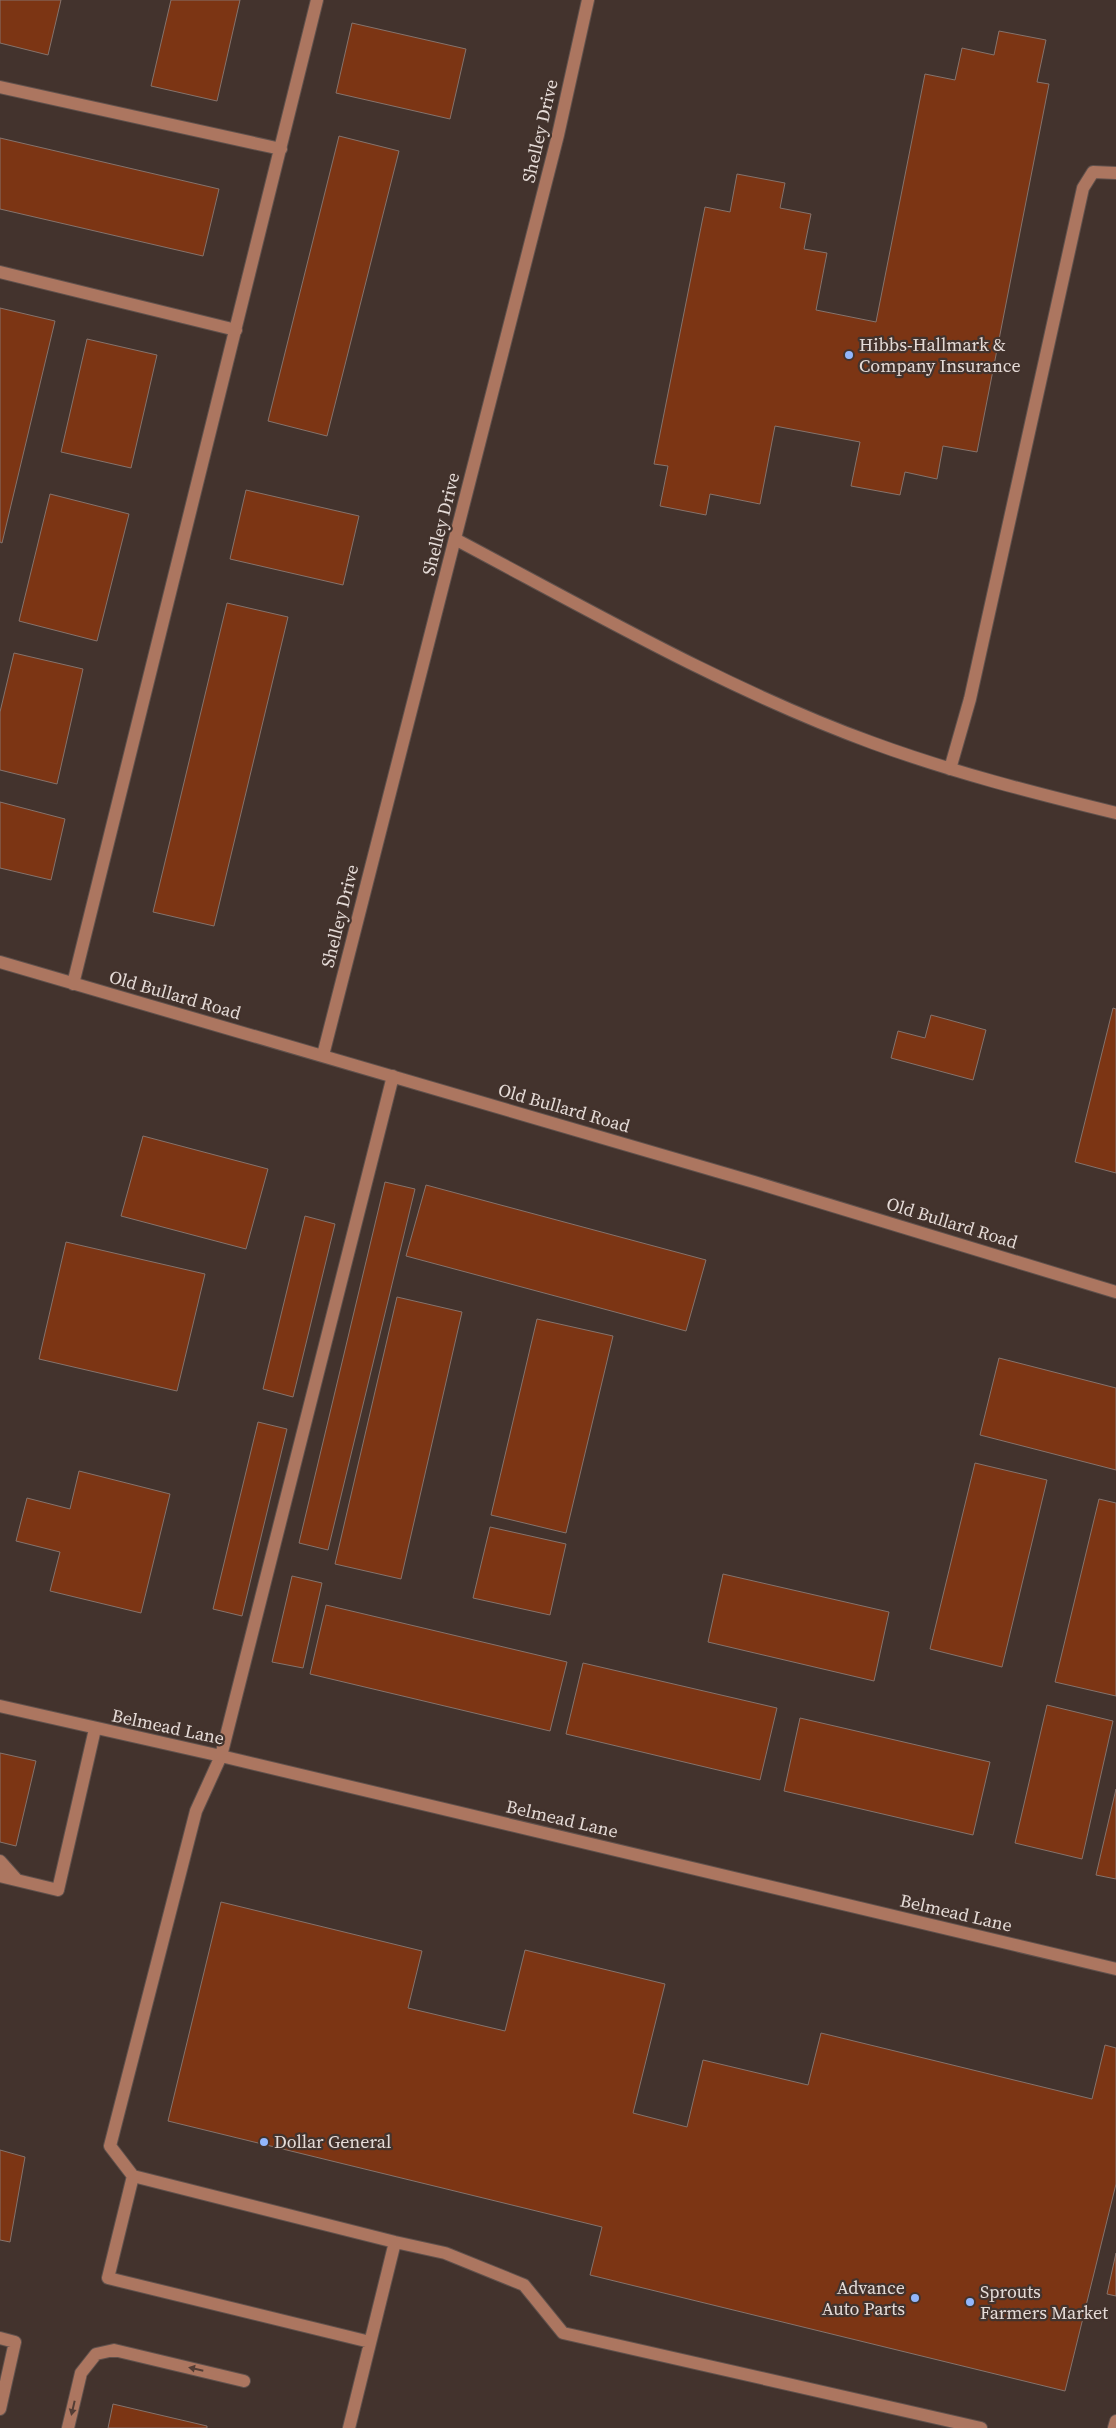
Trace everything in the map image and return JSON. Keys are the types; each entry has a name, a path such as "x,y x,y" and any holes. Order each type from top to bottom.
{"street":[{"path":"73,984 317,0"},
{"name":"Shelley Drive","path":"323,1055 558,135 588,0"},
{"path":"0,87 281,150"},
{"path":"950,769 970,699 1083,188 1093,172 1116,173"},
{"path":"0,272 236,330"},
{"path":"455,539 632,633 767,699 871,742 980,779 1116,813"},
{"name":"Old Bullard Road","path":"0,962 323,1055 935,1236 1116,1292"},
{"path":"393,1076 221,1756 196,1811 110,2146 133,2176 445,2253 524,2285 563,2333 981,2428"},
{"name":"Belmead Lane","path":"0,1706 221,1756 1116,1969"},
{"path":"0,1876 58,1890 95,1729"},
{"path":"0,1860 17,1880"},
{"path":"133,2176 108,2278 370,2342"},
{"path":"350,2428 395,2242"},
{"path":"0,2338 15,2342 0,2409"},
{"path":"68,2428 81,2373 96,2354 114,2350 244,2381"},
{"path":"1114,2428 1116,2421"}],"building":[{"path":"0,0 61,0 48,55 0,43"},
{"path":"171,0 240,0 217,101 151,86"},
{"path":"352,23 466,49 450,119 336,93"},
{"path":"999,31 1046,40 1037,82 1049,84 977,452 943,446 937,479 905,472 900,495 851,486 860,442 775,426 760,504 710,494 706,515 660,506 668,466 654,464 705,207 730,212 737,174 785,183 780,208 811,214 804,249 827,253 816,310 876,322 925,74 955,80 962,48 994,55"},
{"path":"339,136 399,151 327,436 268,421"},
{"path":"0,138 219,189 203,256 0,209"},
{"path":"0,308 55,321 2,543 0,542"},
{"path":"87,339 157,355 131,468 61,452"},
{"path":"246,490 359,516 343,585 230,559"},
{"path":"50,494 129,514 97,641 19,621"},
{"path":"227,603 288,617 214,926 153,912"},
{"path":"14,653 83,669 57,784 0,770 0,712"},
{"path":"0,802 65,819 51,880 0,868"},
{"path":"1113,1008 1116,1009 1116,1173 1075,1162"},
{"path":"931,1015 986,1030 973,1080 891,1058 898,1031 925,1038"},
{"path":"143,1136 268,1169 246,1249 121,1216"},
{"path":"385,1182 415,1189 328,1550 299,1543"},
{"path":"426,1185 706,1260 686,1331 406,1256"},
{"path":"305,1216 335,1224 293,1397 263,1389"},
{"path":"66,1242 205,1274 177,1391 39,1359"},
{"path":"397,1297 462,1312 401,1579 335,1564"},
{"path":"537,1319 613,1336 566,1533 491,1515"},
{"path":"999,1358 1116,1388 1116,1470 980,1435"},
{"path":"258,1422 287,1429 242,1616 213,1609"},
{"path":"975,1463 1047,1480 1002,1667 930,1649"},
{"path":"79,1471 170,1494 141,1613 50,1591 60,1552 16,1541 27,1498 70,1509"},
{"path":"1099,1499 1116,1503 1116,1696 1055,1682"},
{"path":"490,1527 566,1544 550,1615 473,1598"},
{"path":"723,1574 889,1612 874,1681 708,1642"},
{"path":"292,1576 322,1583 303,1668 272,1662"},
{"path":"326,1605 567,1662 550,1731 310,1674"},
{"path":"583,1663 777,1708 760,1780 566,1734"},
{"path":"1047,1705 1113,1721 1082,1859 1015,1843"},
{"path":"800,1718 990,1762 973,1835 784,1791"},
{"path":"0,1753 36,1761 16,1846 0,1842"},
{"path":"1116,1789 1116,1879 1096,1875"},
{"path":"221,1902 422,1951 408,2008 505,2031 525,1950 665,1984 633,2113 687,2127 703,2060 808,2085 821,2033 1092,2099 1105,2045 1116,2048 1116,2184 1065,2391 590,2275 602,2227 168,2121"},
{"path":"0,2150 25,2157 10,2242 0,2240"},
{"path":"1116,2253 1116,2296 1107,2294"},
{"path":"113,2404 207,2426 207,2428 108,2428"}],"place":[{"name":"Hibbs-Hallmark & Company Insurance","path":"849,355"},
{"name":"Dollar General","path":"264,2142"},
{"name":"Advance Auto Parts","path":"915,2298"},
{"name":"Sprouts Farmers Market","path":"970,2302"}]}
